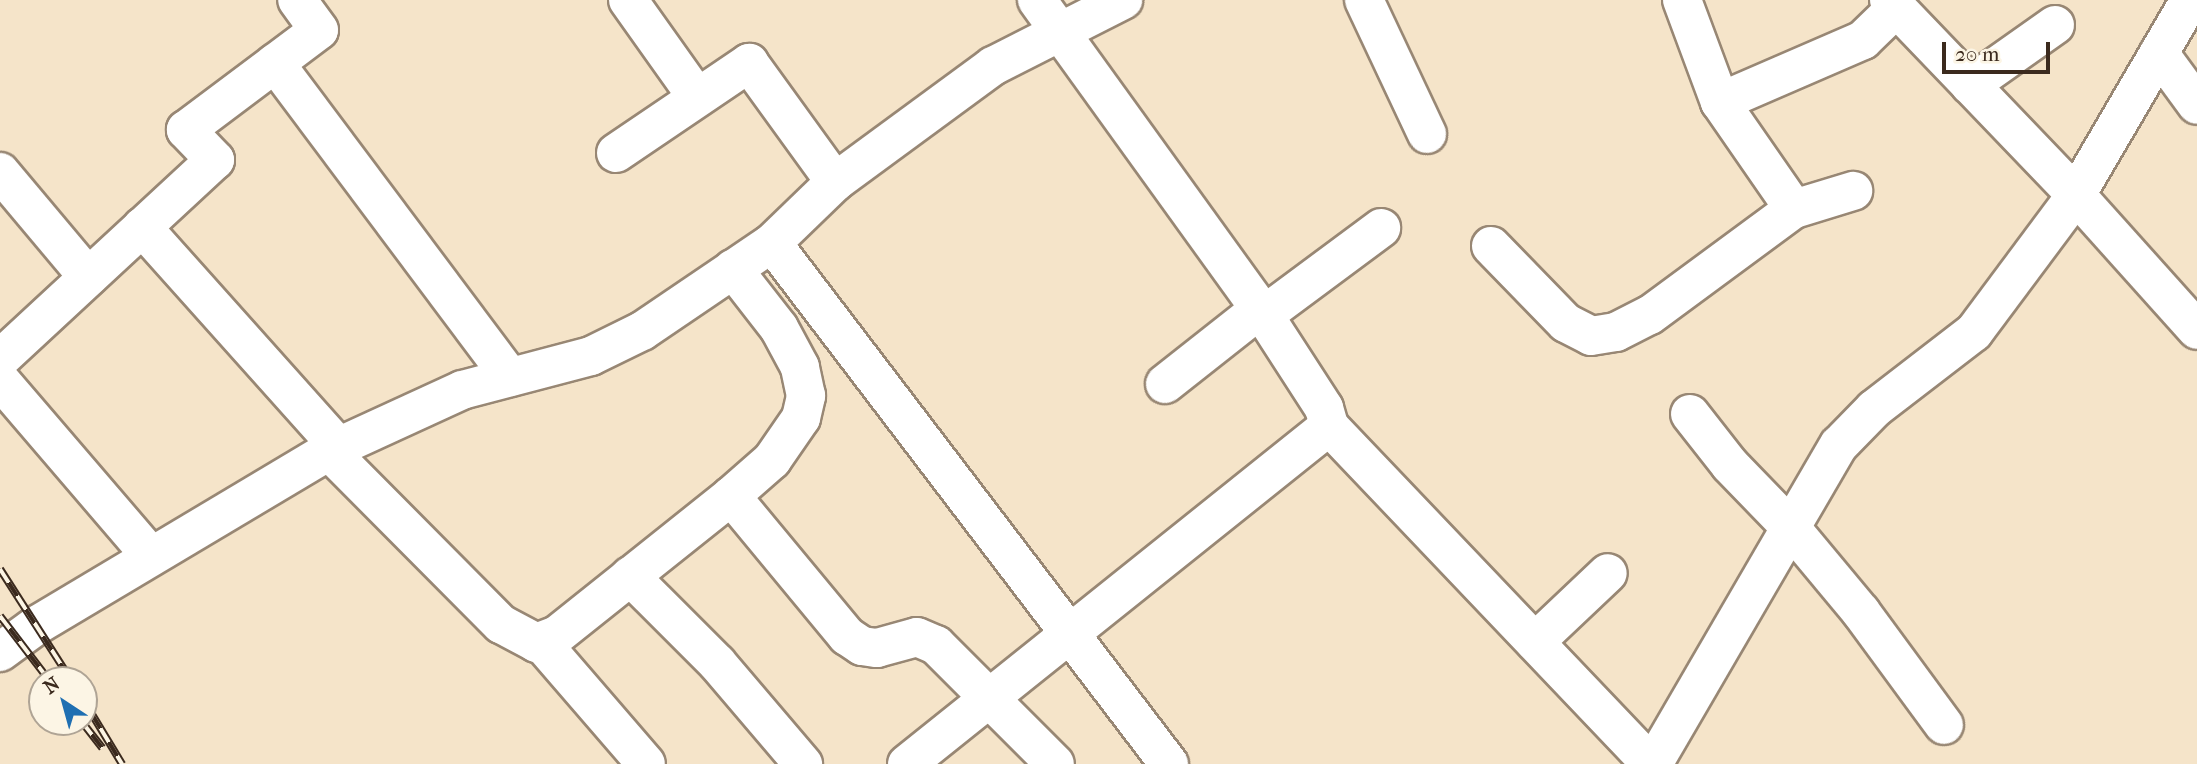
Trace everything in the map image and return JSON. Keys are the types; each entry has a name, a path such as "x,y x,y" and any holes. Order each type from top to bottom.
{"street":[{"path":"0,359 215,160 186,130 319,30 297,0"},
{"path":"628,0 697,97"},
{"path":"1037,0 1057,32 1262,312 1324,408 1329,426 1652,764 1839,445 1874,409 1974,332 2077,195 2159,53 2178,6"},
{"path":"0,652 151,555 333,449 462,390 591,356 642,331 772,243 835,182 993,66 1123,0"},
{"path":"1364,0 1427,134"},
{"path":"1682,0 1720,102 1794,209"},
{"path":"1720,102 1863,40 1893,4 2190,308"},
{"path":"1970,85 2055,24"},
{"path":"2159,53 2197,104"},
{"path":"275,63 510,377"},
{"path":"616,153 748,63 835,182"},
{"path":"0,172 88,277"},
{"path":"1491,246 1566,323 1591,336 1616,332 1650,315 1794,209 1853,191"},
{"path":"142,227 333,449 501,624 521,638 540,641 557,635 731,496 788,439 806,396 800,367 779,328 733,269"},
{"path":"1165,384 1381,228"},
{"path":"772,243 1168,764"},
{"path":"0,380 151,555"},
{"path":"1690,414 1730,465 1791,527 1861,612 1944,725"},
{"path":"907,764 1329,426"},
{"path":"731,496 847,636 862,646 877,648 917,638 936,645 991,695 1055,764"},
{"path":"1535,642 1608,573"},
{"path":"631,576 717,663 803,764"},
{"path":"540,641 646,764"}],"railway":[{"path":"0,569 62,666"},
{"path":"0,616 38,666"},
{"path":"98,724 122,764"},
{"path":"93,736 102,748"}]}
